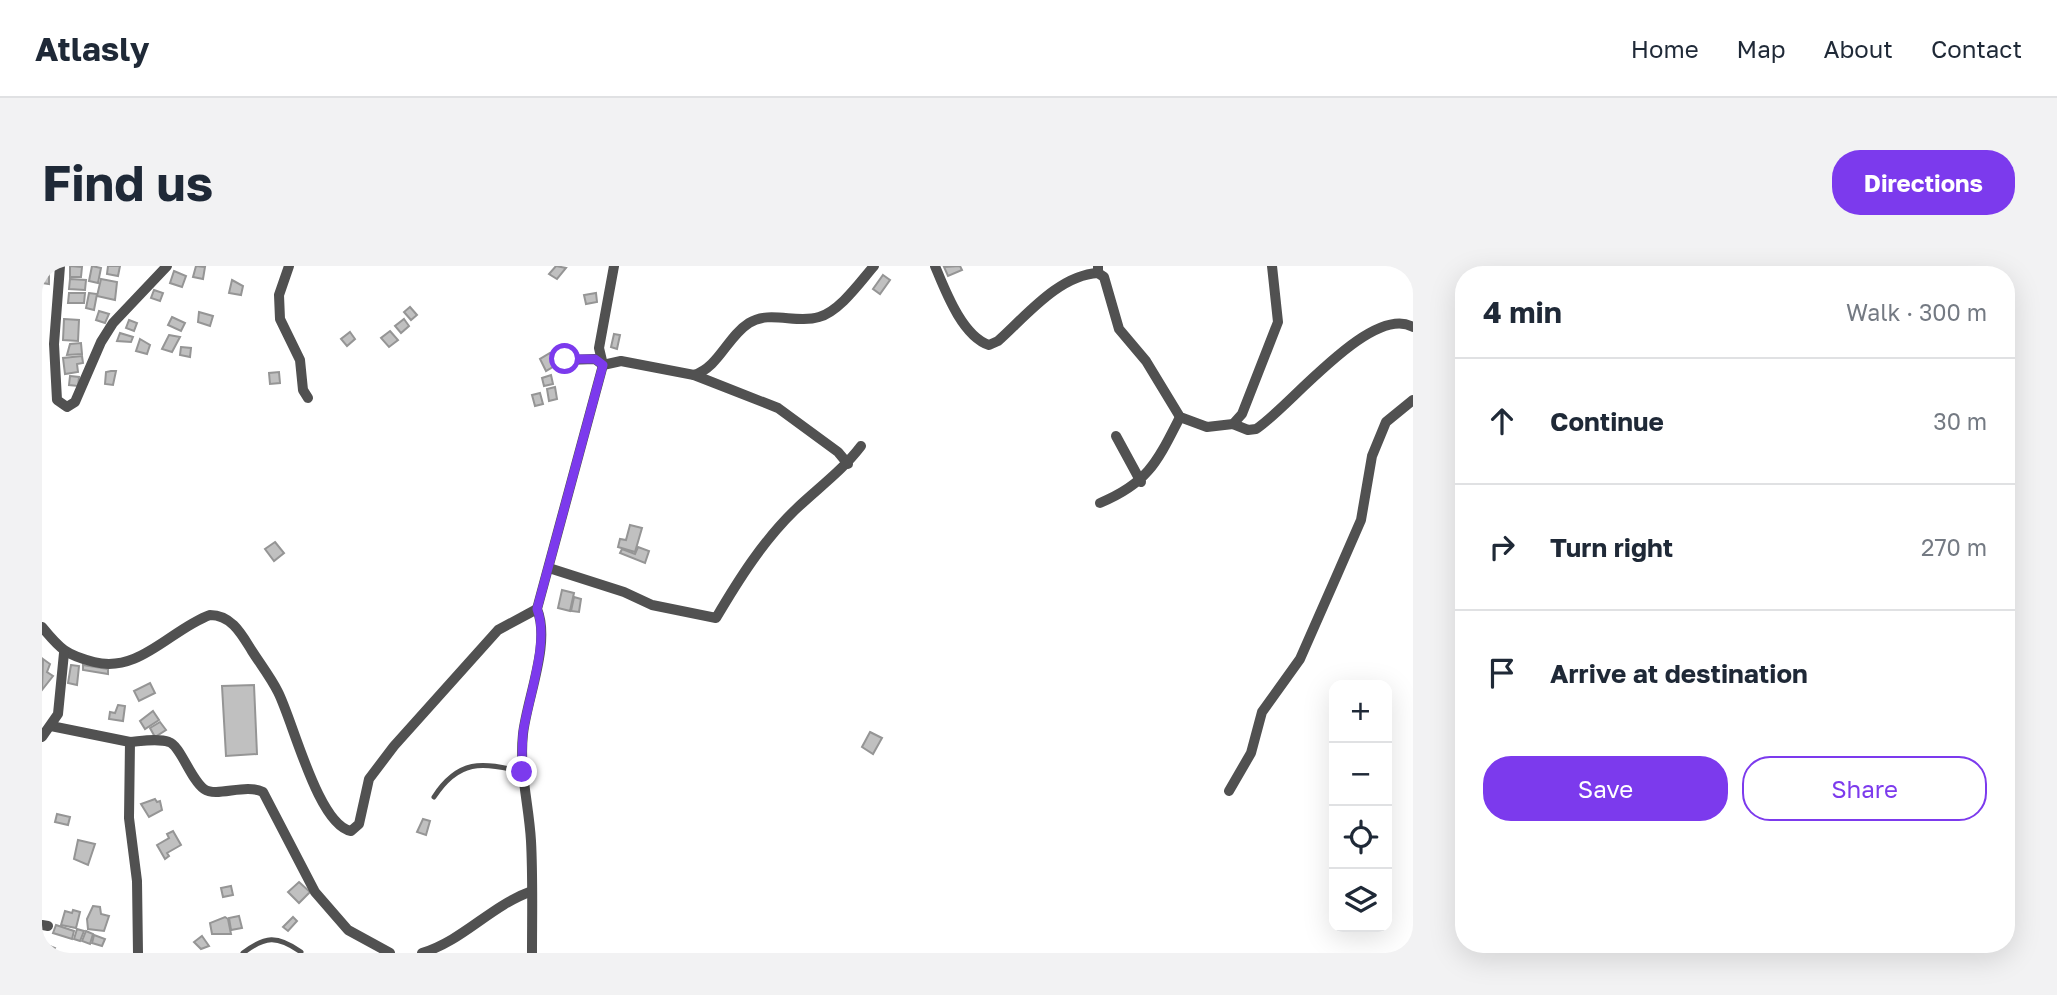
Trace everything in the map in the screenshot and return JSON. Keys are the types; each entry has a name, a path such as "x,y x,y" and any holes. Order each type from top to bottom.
{"street":[{"path":"60,266 54,344 56,394 63,407 75,402 101,342 113,323 167,266"},
{"path":"289,266 279,295 280,318 300,360 303,390 308,398"},
{"path":"531,953 531,839 522,772 523,733 541,639 541,620 537,609 603,365 599,348 614,266"},
{"path":"694,374 704,371 748,324 768,318 813,318 831,311 874,266"},
{"path":"935,266 949,301 963,323 989,345 998,341 1069,281 1098,270 1104,277 1119,329 1146,362 1180,417 1207,427 1233,424 1248,430 1256,429 1353,344 1399,324 1413,327"},
{"path":"1233,424 1242,414 1278,322 1272,266"},
{"path":"565,359 595,359 603,365 621,361 694,374 778,408 838,452 848,464"},
{"path":"1229,791 1251,753 1262,712 1300,659 1361,520 1367,500 1372,456 1386,422 1413,400"},
{"path":"1100,503 1141,482 1164,449 1180,417"},
{"path":"1116,436 1141,482"},
{"path":"549,568 624,592 652,605 716,618 763,546 795,510 848,464 860,446"},
{"path":"42,641 106,665 118,664 133,661 201,618 219,615 232,622 277,691 311,781 338,824 351,831 359,824 369,779 394,746 498,630 537,609"},
{"path":"42,627 60,649 61,700 51,726 42,737"},
{"path":"51,726 130,742 169,741 176,747 184,765 204,789 211,792 256,788 263,792 315,892 348,930 390,953"},
{"path":"130,742 129,818 137,881 138,953"},
{"path":"422,953 454,941 489,912 510,899 532,891"}],"lane":[{"path":"434,797 445,779 463,767 499,766 522,772"},
{"path":"243,953 258,941 272,937 286,941 301,951"}],"building":[{"path":"70,266 82,267 81,277 70,277"},
{"path":"92,266 101,268 98,283 89,281"},
{"path":"108,266 120,266 118,276 107,274"},
{"path":"196,266 205,267 203,279 193,277"},
{"path":"556,266 566,268 557,279 549,274"},
{"path":"960,266 962,270 948,276 944,267"},
{"path":"42,268 49,268 49,284 42,283"},
{"path":"174,271 186,276 182,287 170,283"},
{"path":"883,275 890,280 880,294 873,289"},
{"path":"70,279 86,280 85,290 69,289"},
{"path":"101,279 117,282 115,300 97,296"},
{"path":"232,280 243,286 241,295 229,293"},
{"path":"154,290 163,293 160,301 151,298"},
{"path":"69,293 85,293 84,303 68,303"},
{"path":"89,293 97,294 94,310 86,308"},
{"path":"596,293 597,302 586,304 584,295"},
{"path":"410,307 417,315 411,320 404,312"},
{"path":"99,311 109,314 105,323 96,320"},
{"path":"199,312 213,316 210,326 198,322"},
{"path":"172,317 185,323 181,331 168,325"},
{"path":"64,319 79,320 78,341 63,340"},
{"path":"404,319 409,326 401,333 395,326"},
{"path":"129,320 137,323 134,331 126,328"},
{"path":"390,331 398,340 389,347 381,338"},
{"path":"350,332 355,339 347,346 341,339"},
{"path":"120,333 133,337 131,342 117,341"},
{"path":"614,334 620,335 617,349 611,347"},
{"path":"169,335 180,337 172,352 162,349"},
{"path":"140,339 150,345 147,354 136,351"},
{"path":"81,343 82,354 67,355 70,344"},
{"path":"181,347 191,348 190,357 180,355"},
{"path":"550,353 556,365 546,371 540,359"},
{"path":"82,356 83,363 77,364 78,372 65,374 63,358"},
{"path":"116,371 113,385 105,384 106,372"},
{"path":"279,372 280,383 270,384 269,373"},
{"path":"551,375 553,384 544,386 542,378"},
{"path":"70,376 79,377 78,386 69,385"},
{"path":"555,387 557,399 549,401 547,389"},
{"path":"540,393 543,404 535,406 532,395"},
{"path":"630,525 642,528 635,552 618,547 620,539 626,540"},
{"path":"275,542 284,553 274,561 265,549"},
{"path":"638,547 649,551 645,563 620,553 622,549 635,554"},
{"path":"562,590 574,593 570,611 558,608"},
{"path":"574,597 581,599 579,612 571,611"},
{"path":"43,659 50,664 47,672 53,676 42,690"},
{"path":"71,665 79,666 77,685 68,683"},
{"path":"83,665 108,669 108,674 83,670"},
{"path":"150,683 155,693 139,701 134,691"},
{"path":"254,685 257,754 226,756 222,686"},
{"path":"118,705 125,706 123,721 109,719 110,712 115,713"},
{"path":"153,711 159,720 145,729 140,721"},
{"path":"160,722 166,730 155,737 150,728"},
{"path":"870,732 882,738 873,754 862,747"},
{"path":"155,799 160,801 162,810 149,817 141,804"},
{"path":"57,814 70,817 68,825 55,822"},
{"path":"423,819 430,821 426,835 417,832"},
{"path":"173,831 181,845 167,853 169,856 165,859 157,845 169,838 167,834"},
{"path":"78,840 95,844 88,865 74,859"},
{"path":"299,882 310,892 299,903 288,892"},
{"path":"231,886 233,895 223,897 221,888"},
{"path":"93,906 100,907 101,914 109,916 104,931 88,929 87,919"},
{"path":"73,910 80,912 76,928 61,925 65,911 72,913"},
{"path":"239,916 242,928 231,930 229,918"},
{"path":"225,917 228,919 231,934 212,934 210,923"},
{"path":"293,917 297,921 288,931 283,927"},
{"path":"56,925 74,931 72,939 53,933"},
{"path":"77,929 84,931 80,941 74,939"},
{"path":"86,931 93,934 90,944 82,941"},
{"path":"94,935 105,939 102,946 92,943"},
{"path":"202,936 209,946 201,949 194,942"},
{"path":"42,943 55,948 53,953 42,953"}],"route":[{"path":"522,772 523,733 541,639 541,620 537,609 603,365 595,359 565,359"}]}
